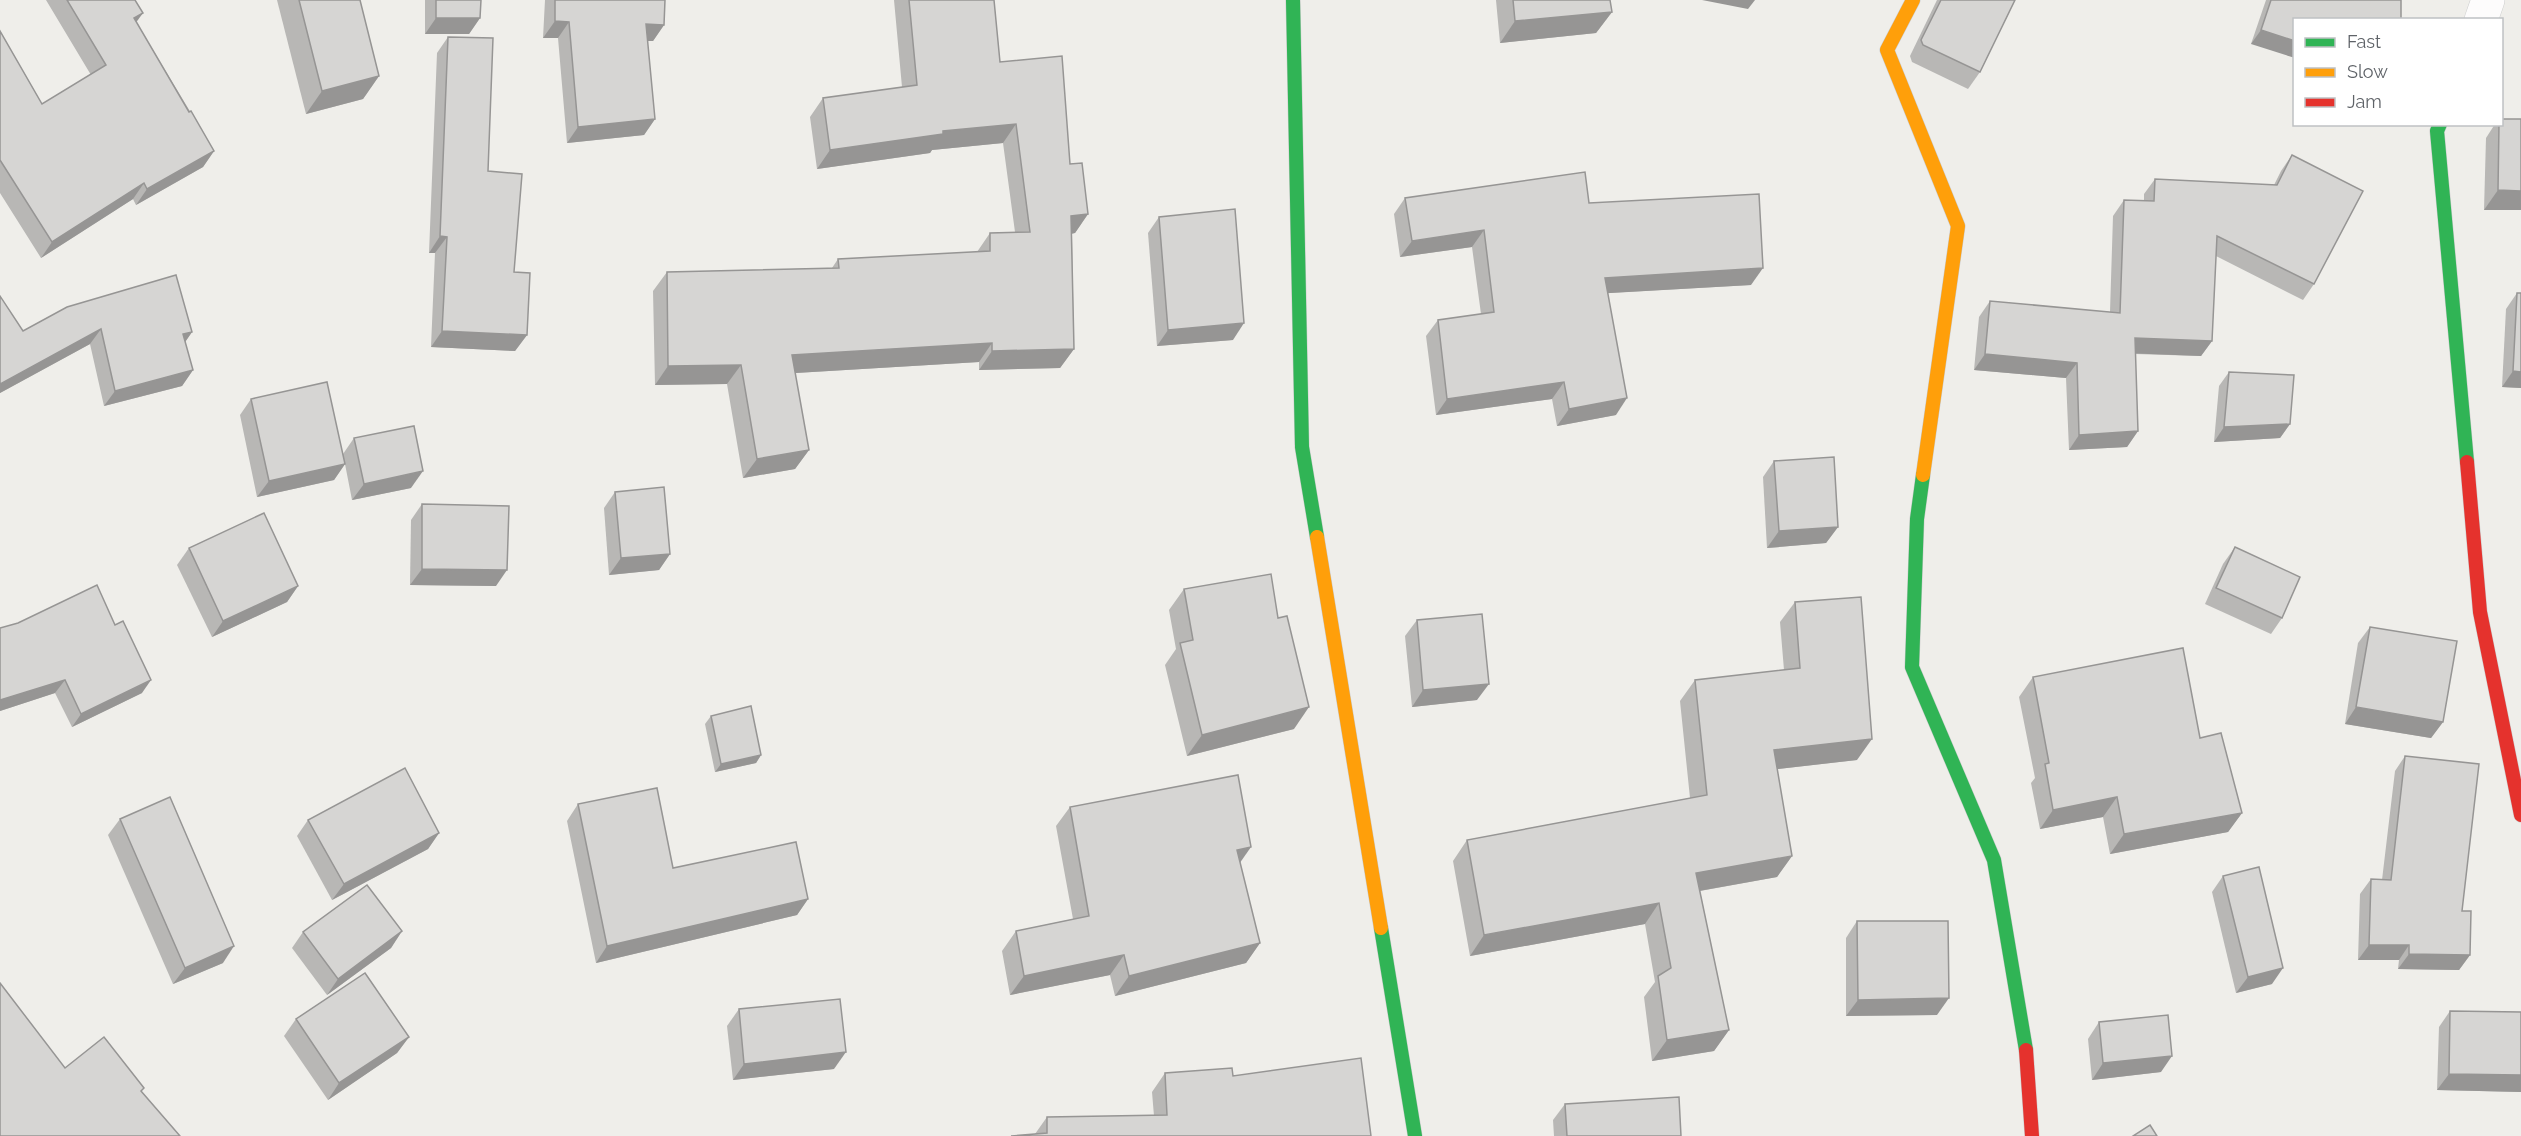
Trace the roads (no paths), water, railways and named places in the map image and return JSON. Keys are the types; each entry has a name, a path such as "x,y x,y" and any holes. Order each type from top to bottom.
{"street":[{"path":"1293,0 1302,447 1415,1136"},
{"path":"1913,0 1887,50 1958,226 1917,519 1912,667 1994,860 2026,1049 2032,1136"},
{"path":"2482,18 2488,0"},
{"path":"2439,126 2438,131 2480,612 2521,815"}]}
